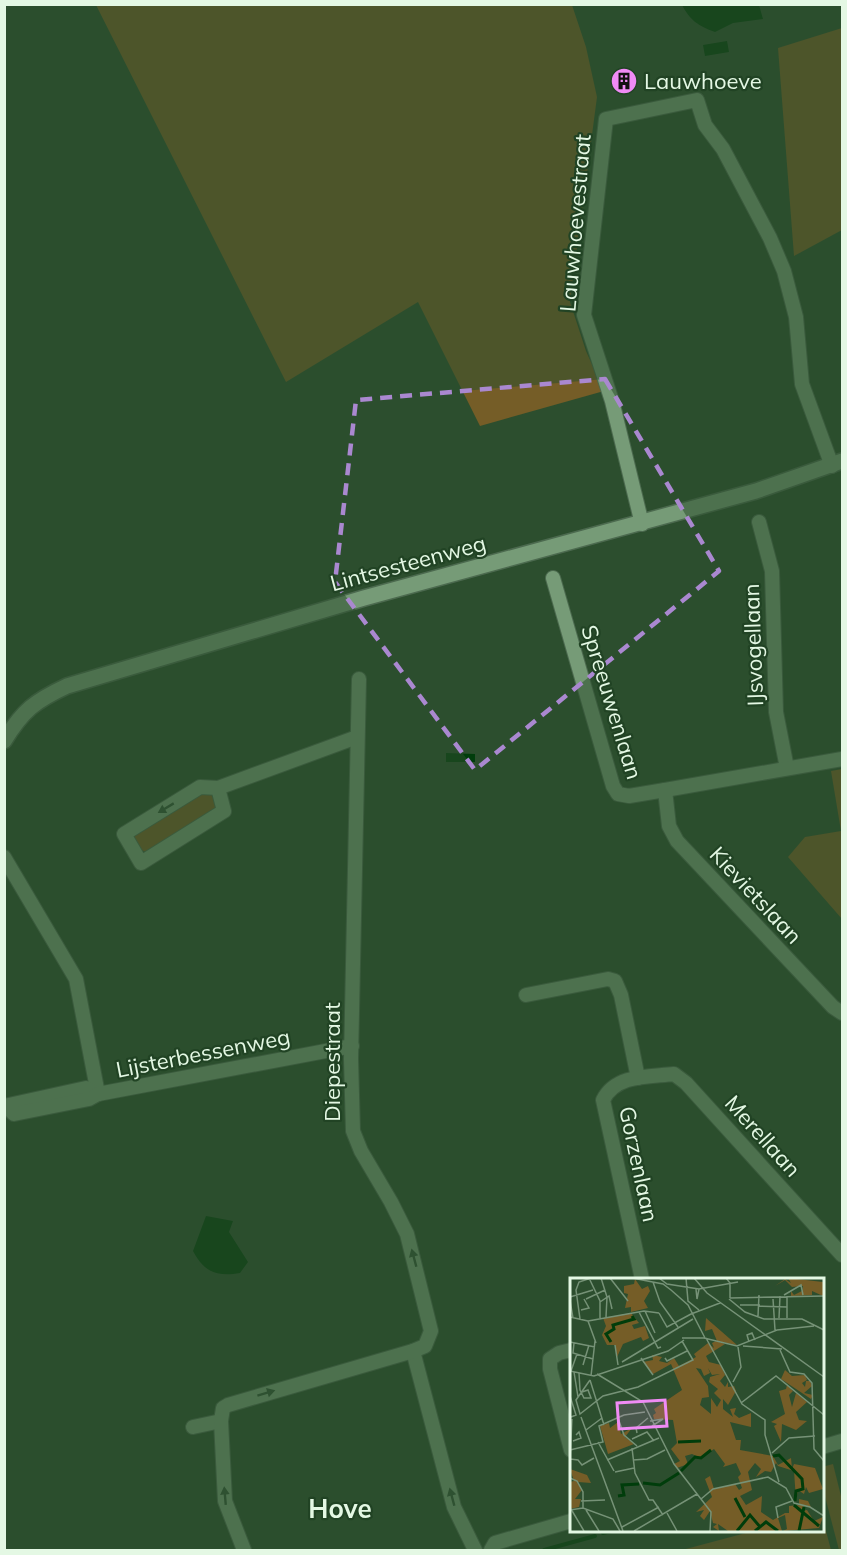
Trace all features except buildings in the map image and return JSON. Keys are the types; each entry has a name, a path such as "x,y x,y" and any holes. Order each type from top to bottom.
{"street":[{"name":"Lauwhoevestraat","path":"642,524 612,401 584,315 606,119 697,100 705,125 723,149 770,238 784,271 796,317 802,384 837,463"},
{"name":"Lintsesteenweg","path":"4,741 18,718 36,700 67,686 353,601 642,524 837,463"},
{"name":"IJsvogellaan","path":"759,522 772,571 776,705 787,768"},
{"name":"Spreeuwenlaan","path":"553,578 613,786 618,794 629,796 843,759"},
{"name":"Diepestraat","path":"359,679 352,1046 353,1131 361,1151 407,1234 431,1331 425,1346 413,1351"},
{"path":"218,788 224,811 141,863 124,834 200,787 218,788 357,738"},
{"name":"Kievietslaan","path":"665,790 669,826 677,841 773,946 833,1006 843,1013"},
{"path":"4,857 76,979 98,1094"},
{"path":"526,995 608,979 615,981 621,995 638,1078"},
{"name":"Lijsterbessenweg","path":"5,1106 86,1088 98,1094 352,1046"},
{"name":"Merellaan","path":"638,1078 674,1074 686,1083 843,1255"},
{"name":"Gorzenlaan","path":"638,1078 612,1086 603,1100 642,1278"},
{"path":"570,1350 559,1353 550,1359 550,1369 570,1446"},
{"path":"244,1551 225,1501 221,1421 223,1408 413,1351 454,1507 475,1551"},
{"path":"194,1427 221,1421"},
{"path":"823,1447 843,1441"},
{"path":"491,1551 495,1543 570,1521"}],"highlighted area":[{"path":"605,379 719,571 475,770 335,582 356,400"}],"shaded area":[{"path":"96,5 572,5 586,47 597,97 570,302 586,351 604,391 480,426 418,302 286,382"},
{"path":"682,5 759,5 763,19 733,23 715,32 695,22"},
{"path":"842,28 842,230 794,256 778,48"},
{"path":"727,41 729,52 705,56 703,45"},
{"path":"446,753 475,754 475,762 446,762"},
{"path":"842,769 842,919 788,857 805,837 841,831 831,771"},
{"path":"214,793 217,802 213,814 147,852 140,850 133,837 134,832 198,794"},
{"path":"206,1216 233,1221 229,1232 248,1262 240,1273 224,1274 212,1271 197,1258 193,1251"},
{"path":"833,1464 842,1500 842,1550 839,1550 823,1489 823,1467"},
{"path":"823,1520 831,1550 682,1550 753,1531 823,1531"}],"waterway":[{"path":"603,1533 612,1531"},
{"path":"544,1550 595,1536"}],"place":[{"name":"Lauwhoeve","path":"624,81"}],"district":[{"name":"Hove","path":"340,1509"}]}
